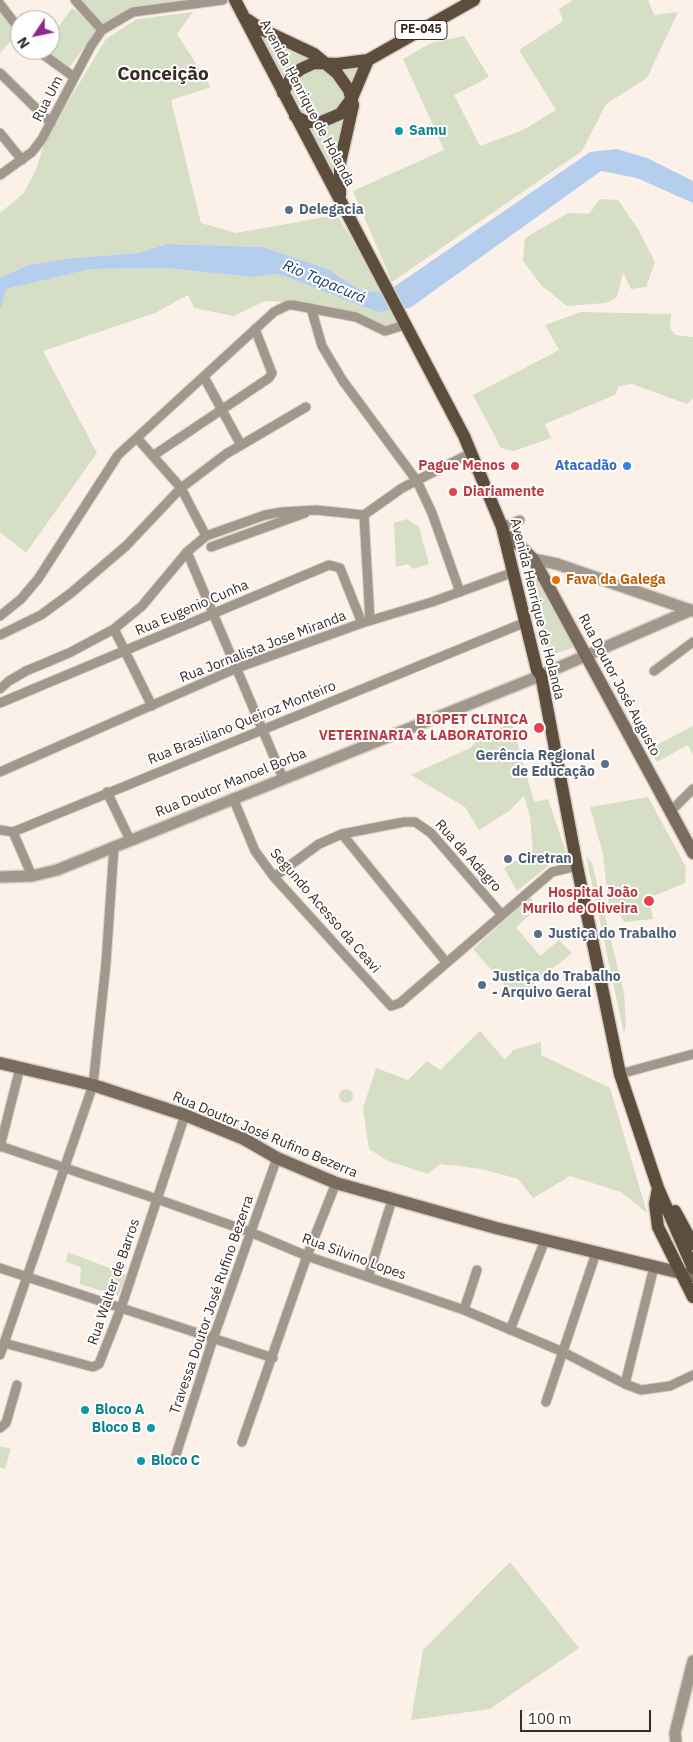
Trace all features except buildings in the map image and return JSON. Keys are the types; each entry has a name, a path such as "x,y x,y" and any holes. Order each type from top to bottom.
{"main road":[{"name":"Avenida Henrique de Holanda","path":"235,0 404,320 471,453 502,527 537,670 541,675 577,866 620,1074 658,1188 689,1247 693,1268"},
{"name":"PE-045","path":"368,60 474,0"},
{"path":"245,18 261,29 306,49 326,63 346,85 352,98"},
{"path":"283,93 292,76 298,70 314,63 368,60 352,98 340,163 340,197"},
{"path":"295,116 307,122 322,122 340,114 352,98"},
{"path":"404,320 410,322 472,438 508,527 541,663 541,675"},
{"name":"Rua Doutor José Augusto","path":"508,527 533,559 693,852"},
{"name":"Rua Doutor José Rufino Bezerra","path":"0,1063 93,1085 185,1114 244,1138 278,1158 336,1183 392,1200 687,1275"},
{"path":"652,1169 689,1247"},
{"path":"658,1188 655,1204 658,1227 687,1275 693,1297"}],"street":[{"path":"75,0 102,30"},
{"name":"Rua Um","path":"0,175 32,152 51,123 74,77 102,30 133,12 223,0"},
{"path":"0,4 10,17"},
{"path":"51,60 74,77"},
{"path":"0,73 51,123"},
{"path":"0,133 22,160"},
{"path":"0,616 21,599 38,579 118,455 274,312 288,304 356,317 385,331 404,320"},
{"path":"310,308 322,346 343,381 417,481 432,513 460,592"},
{"path":"154,455 271,376 272,373 255,329"},
{"path":"204,377 241,444"},
{"path":"0,635 41,615 71,593 126,546 182,488 241,444 306,407"},
{"path":"137,438 182,488 206,536"},
{"path":"0,689 26,671 69,654 114,629 142,606 187,552 206,536 265,515 316,510 364,515 417,481 471,453"},
{"path":"211,547 316,510"},
{"path":"364,515 366,622"},
{"path":"508,527 519,517"},
{"path":"187,552 215,614 283,778"},
{"path":"533,559 557,564 692,610"},
{"name":"Rua Eugenio Cunha","path":"0,703 332,565 340,568 366,622"},
{"name":"Rua Jornalista Jose Miranda","path":"0,772 237,668 514,572"},
{"name":"Rua Doutor Manoel Borba","path":"0,877 32,876 57,870 541,675 692,610"},
{"name":"Rua Brasiliano Queiroz Monteiro","path":"13,832 526,622"},
{"path":"114,629 152,706"},
{"path":"654,671 693,642"},
{"path":"671,811 693,789"},
{"path":"107,792 130,840"},
{"name":"Segundo Acesso da Ceavi","path":"234,798 255,851 274,877 388,1004 395,1005 446,962"},
{"name":"Rua da Adagro","path":"274,877 319,844 342,834 404,822 414,822 423,826 502,915"},
{"path":"0,830 13,832 32,876"},
{"path":"342,834 446,962 552,872 577,866"},
{"path":"0,1355 93,1085 106,964 114,846"},
{"path":"620,1074 693,1054"},
{"path":"0,1147 20,1068"},
{"name":"Rua Walter de Barros","path":"4,1343 93,1367 101,1360 121,1308 185,1114"},
{"name":"Rua Silvino Lopes","path":"0,1147 157,1198 250,1232 307,1256 464,1310 563,1352 625,1384 642,1390 670,1386 693,1375"},
{"name":"Travessa Doutor José Rufino Bezerra","path":"174,1461 213,1339 278,1158"},
{"path":"242,1442 307,1256 336,1183"},
{"path":"368,1277 392,1200"},
{"path":"510,1330 545,1240"},
{"path":"546,1402 596,1253"},
{"path":"625,1384 654,1267"},
{"path":"0,1268 272,1358"},
{"path":"464,1310 477,1270"},
{"path":"0,1428 6,1423 17,1385"},
{"path":"676,1742 675,1733 692,1666"}],"green space":[{"path":"82,0 181,0 182,3 101,23"},
{"path":"573,0 648,0 654,15 678,12 647,78 606,104 582,151 392,282 353,191 444,150 403,59 431,43 464,36 489,77 454,95 480,146 523,130 556,110 519,50 563,21 559,9"},
{"path":"0,1 10,19 10,42 0,53"},
{"path":"72,8 99,27 69,68 57,60 60,60 60,25"},
{"path":"193,12 177,34 211,87 171,100 201,223 236,233 337,215 385,293 360,290 328,269 258,247 167,244 138,253 73,258 28,265 0,278 0,213 23,194 36,170 45,140 106,39 137,19"},
{"path":"249,23 317,58 286,84"},
{"path":"365,63 353,93 331,64"},
{"path":"327,65 340,81 347,99 330,116 305,118 289,99 289,84 296,74"},
{"path":"348,108 336,186 300,121 319,127"},
{"path":"600,199 618,200 638,229 655,262 646,287 631,289 623,273 617,297 606,303 567,306 541,285 523,261 525,238 568,213 589,214"},
{"path":"166,268 252,277 276,274 395,311 402,323 386,329 289,302 265,301 234,316 194,308 188,295 155,313 43,351 97,453 26,553 0,532 0,311 5,289 91,269"},
{"path":"581,312 671,314 670,328 675,335 693,337 693,398 687,404 632,384 619,386 615,395 545,424 551,438 514,451 501,448 473,395 559,350 545,325"},
{"path":"407,519 419,527 429,564 413,569 408,564 396,567 394,523"},
{"path":"535,577 574,645 572,648 549,656 528,581 530,578"},
{"path":"512,723 534,802 548,799 566,852 517,891 504,868 533,850 530,817 524,796 509,811 479,830 465,807 411,775 470,748 481,736"},
{"path":"693,726 693,755 688,745 657,762 649,749"},
{"path":"648,797 686,867 685,883 649,898 653,919 624,922 616,908 609,909 603,854 590,807"},
{"path":"586,856 592,863 624,993 626,1024 624,1034"},
{"path":"530,897 544,915 532,913 516,927 540,956 559,940 572,953 516,998 473,949"},
{"path":"480,1031 505,1060 513,1050 541,1042 541,1055 610,1088 647,1213 621,1192 570,1176 533,1198 518,1179 482,1169 440,1164 428,1174 388,1161 369,1149 363,1108 376,1068 408,1080 427,1061 440,1070"},
{"path":"343,1089 349,1089 353,1096 349,1103 343,1103 339,1099 339,1093"},
{"path":"68,1252 127,1275 118,1296 80,1284 81,1267 66,1262"},
{"path":"0,1446 11,1449 5,1469 0,1467"},
{"path":"510,1562 579,1648 490,1709 411,1720 423,1650"}],"water":[{"name":"Rio Tapacurá","path":"617,149 647,158 693,181 693,203 637,178 601,171 410,308 378,312 276,274 252,277 166,268 91,269 6,289 0,311 0,278 28,265 73,258 138,253 167,244 262,247 328,269 360,290 385,293 590,152"}],"place":[{"name":"Samu","path":"399,131"},
{"name":"Delegacia","path":"289,210"},
{"name":"Pague Menos","path":"515,466"},
{"name":"Atacadão","path":"627,466"},
{"name":"Diariamente","path":"453,492"},
{"name":"Fava da Galega","path":"556,580"},
{"name":"BIOPET CLINICA VETERINARIA & LABORATORIO","path":"539,728"},
{"name":"Gerência Regional de Educação","path":"605,764"},
{"name":"Ciretran","path":"508,859"},
{"name":"Hospital João Murilo de Oliveira","path":"649,901"},
{"name":"Justiça do Trabalho","path":"538,934"},
{"name":"Justiça do Trabalho - Arquivo Geral","path":"482,985"},
{"name":"Bloco A","path":"85,1410"},
{"name":"Bloco B","path":"151,1428"},
{"name":"Bloco C","path":"141,1461"}],"district":[{"name":"Conceição","path":"163,75"}]}
